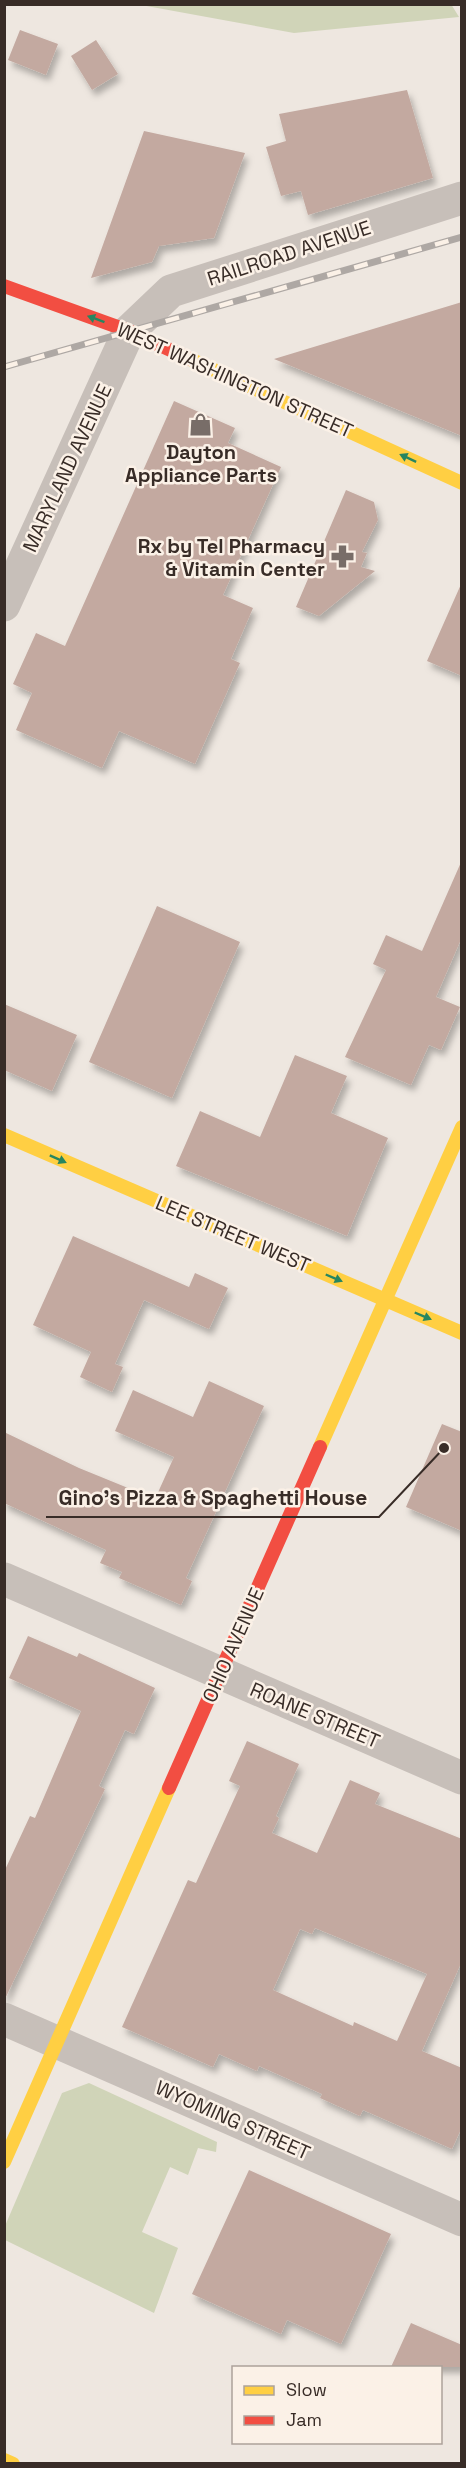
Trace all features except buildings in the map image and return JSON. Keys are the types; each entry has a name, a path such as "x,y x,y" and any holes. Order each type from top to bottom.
{"street":[{"name":"RAILROAD AVENUE","path":"129,331 171,291 462,198"},
{"name":"WEST WASHINGTON STREET","path":"4,286 129,331 462,483"},
{"name":"MARYLAND AVENUE","path":"4,605 129,331"},
{"name":"OHIO AVENUE","path":"4,2162 462,1127"},
{"name":"LEE STREET WEST","path":"4,1135 462,1333"},
{"name":"ROANE STREET","path":"4,1578 462,1778"},
{"name":"WYOMING STREET","path":"4,2019 462,2220"},
{"path":"4,2460 13,2463"}],"green space":[{"path":"451,4 459,17 294,33 141,5"},
{"path":"89,2083 217,2142 216,2152 198,2148 188,2175 170,2167 142,2232 178,2248 154,2313 5,2240 5,2226 62,2093"}],"railway":[{"path":"4,367 462,237"}],"traffic: slow":[{"path":"190,359 462,483"},
{"path":"320,1447 462,1127"},
{"path":"4,1135 462,1333"},
{"path":"4,2162 169,1788"},
{"path":"4,2460 13,2464"}],"traffic: jam":[{"path":"4,286 129,331 190,359"},
{"path":"169,1788 320,1447"}],"place":[{"name":"Dayton Appliance Parts","path":"201,424"},
{"name":"Rx by Tel Pharmacy & Vitamin Center","path":"343,557"},
{"name":"Gino's Pizza & Spaghetti House","path":"444,1448"}]}
